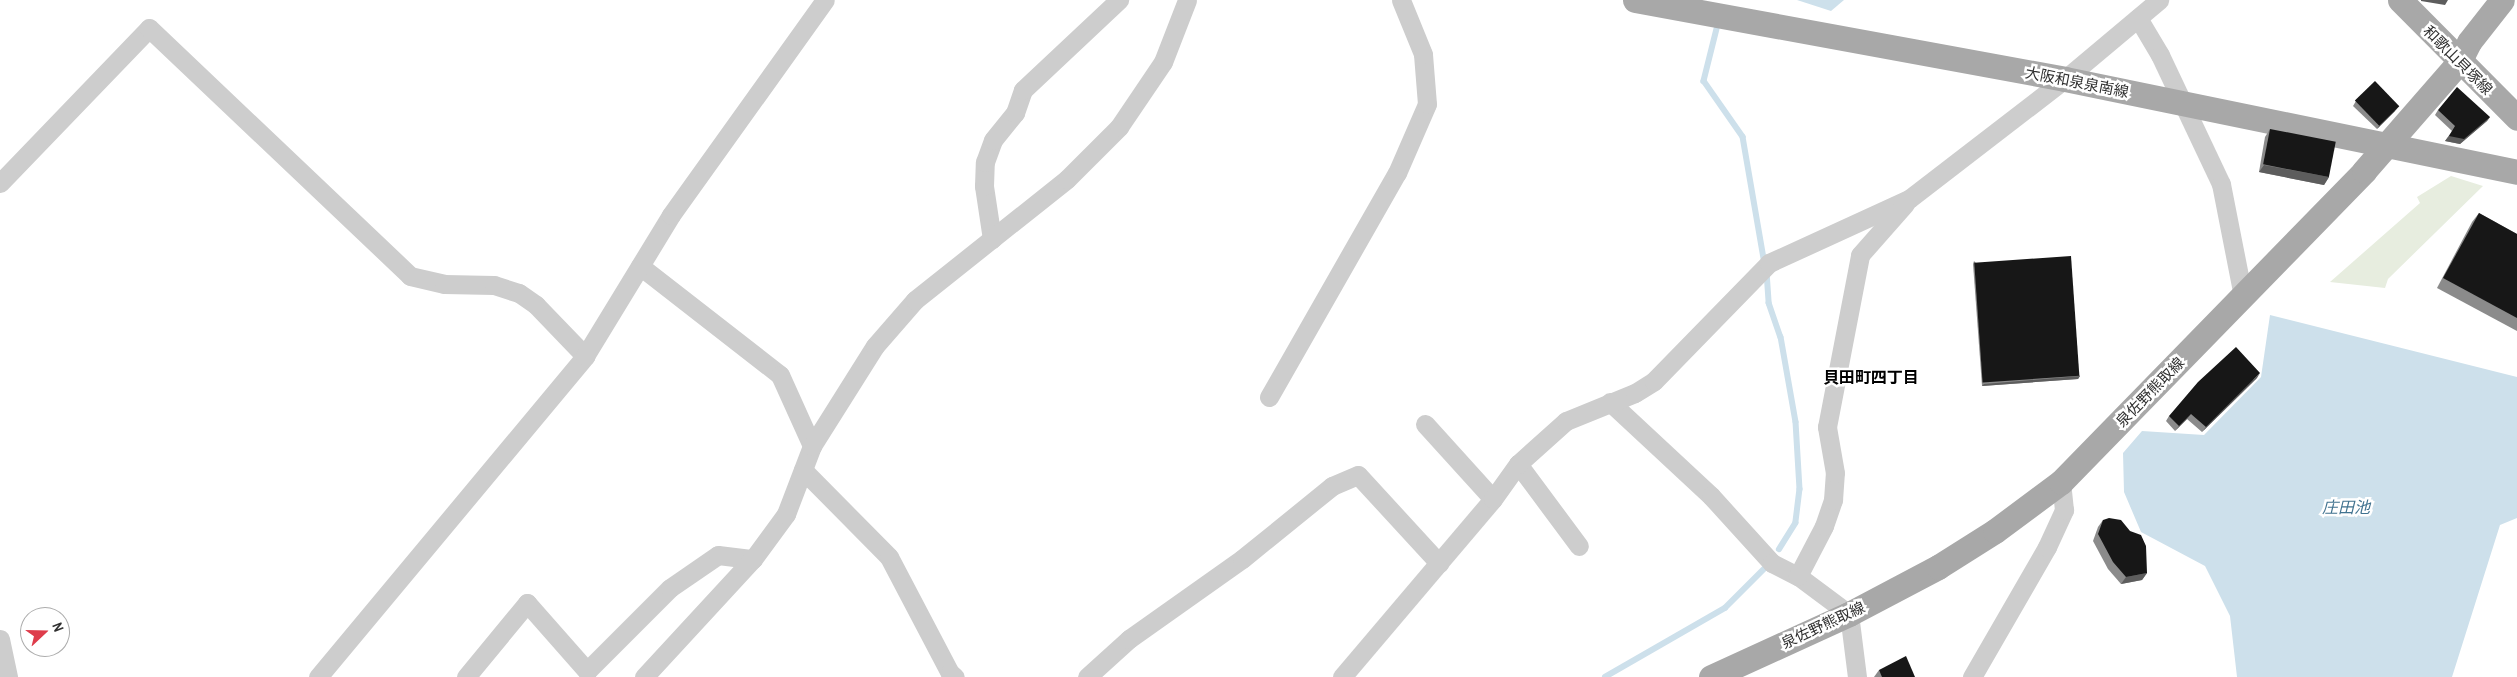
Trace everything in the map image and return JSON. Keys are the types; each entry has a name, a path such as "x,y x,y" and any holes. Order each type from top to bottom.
{"main road":[{"name":"大阪和泉泉南線","path":"1635,0 2065,79 2517,172"},
{"name":"和歌山貝塚線","path":"2400,0 2459,62 2517,118"},
{"name":"泉佐野熊取線","path":"1711,677 1849,614 1938,567 1995,531 2061,482 2243,296 2386,146 2459,62 2469,42 2502,0"}],"street":[{"path":"318,677 585,356 671,215 825,0"},
{"path":"992,239 984,186 985,162 993,140 1015,113 1024,90 1119,0"},
{"path":"644,677 753,559 786,514 812,446 875,346 915,300 1067,179 1119,127 1163,62 1187,0"},
{"path":"1270,397 1396,173 1427,104 1423,54 1401,0"},
{"path":"1798,576 1824,526 1833,500 1835,473 1827,426 1860,255 1909,200 2065,79 2159,0"},
{"path":"2138,18 2160,55 2180,103 2208,150 2221,184 2243,296"},
{"path":"0,183 149,28 410,276 444,284 494,286 519,293 536,305 585,356"},
{"path":"1342,677 1493,499 1518,464 1566,421 1636,393 1654,381 1769,263 1909,200"},
{"path":"640,266 780,375 812,446"},
{"path":"1610,402 1711,496 1772,563 1798,576 1849,614 1857,677"},
{"path":"1425,424 1493,499"},
{"path":"1518,464 1579,546"},
{"path":"803,470 890,557 951,676"},
{"path":"1087,677 1130,639 1242,559 1332,486 1358,474 1439,563"},
{"path":"1972,677 2047,548 2064,510 2061,482"},
{"path":"466,677 527,603 587,671 670,588 718,555 753,559"},
{"path":"0,639 8,677"}],"shaded area":[{"path":"2451,176 2483,186 2388,279 2385,288 2330,282 2420,203 2417,197"}],"water":[{"path":"1797,0 1844,0 1831,11"},
{"name":"庄田池","path":"2270,315 2517,377 2517,518 2500,525 2452,677 2237,677 2230,616 2205,566 2141,532 2124,492 2123,453 2142,431 2204,435 2261,377"}],"building":[{"path":"2375,81 2399,106 2379,126 2355,100"},
{"path":"2457,87 2490,117 2464,139 2449,136 2455,126 2438,110"},
{"path":"2270,129 2336,142 2329,177 2263,164"},
{"path":"2479,213 2517,234 2517,318 2443,278"},
{"path":"2071,256 2079,376 1983,382 1974,263"},
{"path":"2236,347 2260,373 2206,427 2191,414 2179,426 2169,416 2198,382"},
{"path":"2109,518 2121,520 2130,531 2141,535 2146,546 2147,573 2126,577 2113,562 2098,534 2103,520"},
{"path":"1906,656 1915,677 1882,677 1879,670"}],"waterway":[{"path":"1717,29 1704,81 1743,137 1764,259"},
{"path":"1767,272 1769,303 1781,337 1796,422 1800,489 1796,523 1780,549"},
{"path":"1605,677 1725,608 1764,569"}],"district":[{"name":"貝田町四丁目","path":"1871,377"}]}
